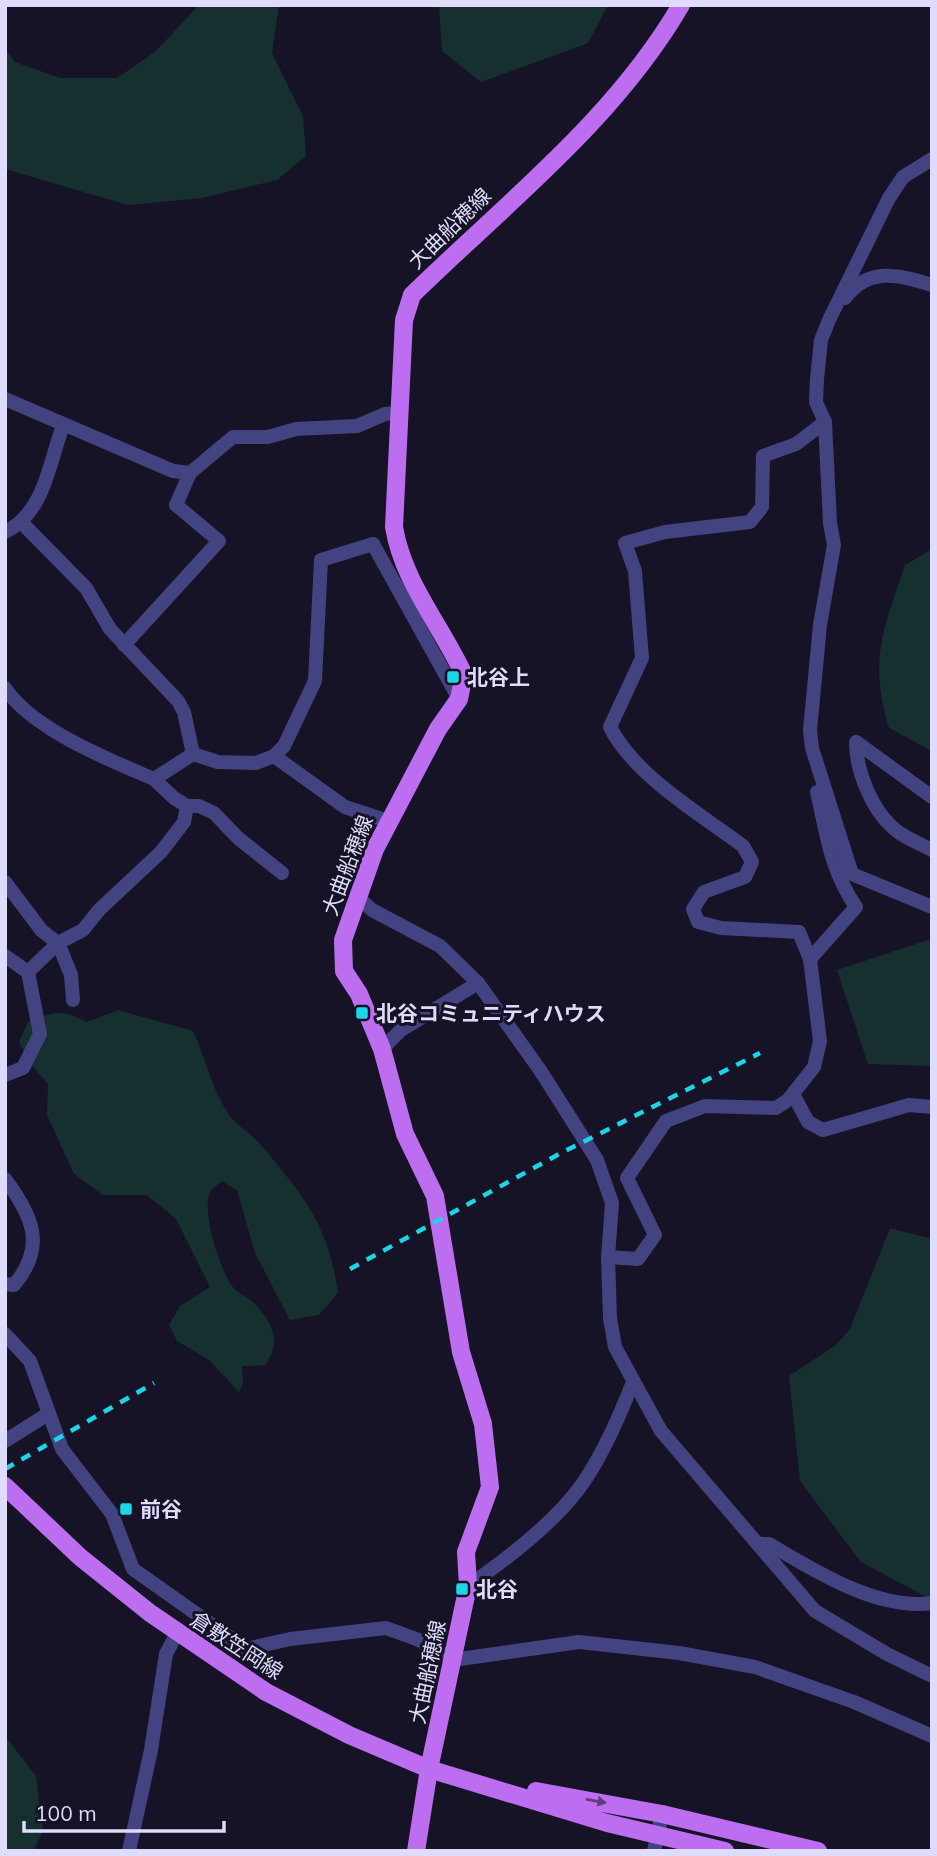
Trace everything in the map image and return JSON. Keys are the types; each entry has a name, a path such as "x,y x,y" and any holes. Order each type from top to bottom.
{"main road":[{"name":"大曲船穂線","path":"416,1851 429,1769 468,1586 466,1552 490,1487 483,1424 461,1352 435,1196 405,1134 382,1049 359,994 344,971 343,940 357,896 388,821 459,699 464,675 408,576 397,546 394,527 404,320 412,295 599,115 632,79 660,41 681,5"},
{"name":"倉敷笠岡線","path":"5,1486 80,1557 177,1633 266,1692 349,1735 429,1769 607,1823 656,1843 725,1851"},
{"name":"倉敷笠岡線","path":"481,1783 662,1814 818,1851"}],"street":[{"path":"932,159 903,177 889,198 821,340 816,402 825,422 830,523 834,545 820,625 810,711 812,748 852,874 932,907"},
{"path":"829,320 850,291 870,276 903,276 932,285"},
{"path":"5,399 173,471 190,473"},
{"path":"124,645 219,541 176,505 190,473 233,437 268,437 296,429 356,426 385,414 399,413"},
{"path":"608,1257 638,1259 655,1235 627,1178 666,1121 705,1106 776,1108 793,1094 814,1068 820,1041 810,959 799,932 721,928 698,922 693,909 704,892 745,877 752,862 743,845 643,769 619,745 610,727 642,659 635,571 625,543 665,532 750,522 762,507 763,456 796,444 825,422"},
{"path":"5,531 21,522 49,477 63,426"},
{"path":"21,522 86,588 124,645 178,701 184,712 193,754"},
{"path":"154,779 193,754 236,764 256,763 274,756 284,746 315,681 321,561 373,544 459,699"},
{"path":"5,688 20,705 69,740 154,779 187,806 199,806 214,813 238,838 282,873"},
{"path":"932,797 856,742 856,757 873,801 896,831 932,850"},
{"path":"274,756 345,807 388,821"},
{"path":"810,959 856,907 840,884 832,864 815,782 820,775"},
{"path":"28,972 58,943 83,930 99,910 161,852 184,822 187,806"},
{"path":"5,883 42,932 58,943 71,975 73,1000"},
{"path":"357,896 372,910 440,946 478,984 540,1070 597,1160 612,1203 608,1257 610,1318 615,1347 661,1431 815,1611 887,1654 932,1676"},
{"path":"5,956 28,972 40,1034 23,1068 5,1075"},
{"path":"382,1049 401,1030 478,984"},
{"path":"793,1094 808,1122 823,1130 909,1105 932,1107"},
{"path":"5,1179 27,1209 34,1231 24,1273 14,1285 5,1284"},
{"path":"5,1334 30,1361 62,1449 112,1514 133,1569 246,1649 290,1639 386,1628 419,1640 453,1660 579,1642 680,1653 755,1667 854,1702 932,1736"},
{"path":"468,1586 514,1555 582,1485 613,1432 633,1382"},
{"path":"5,1441 48,1414"},
{"path":"758,1544 769,1545 844,1586 898,1601 932,1603"},
{"path":"129,1851 151,1751 166,1654 177,1633"},
{"path":"656,1843 662,1814"}],"green space":[{"path":"199,5 279,5 272,53 303,116 306,156 277,180 202,198 128,205 5,169 5,49 15,62 60,78 117,78 155,52"},
{"path":"439,5 608,5 588,43 481,82 442,51"},
{"path":"932,549 932,751 889,728 883,704 879,664 885,627 905,565"},
{"path":"928,940 932,942 932,1066 868,1064 837,970"},
{"path":"118,1010 193,1031 229,1115 256,1140 301,1196 321,1229 328,1248 338,1293 319,1315 290,1320 255,1253 237,1190 222,1181 210,1192 210,1226 222,1267 234,1289 261,1310 273,1333 273,1348 265,1365 242,1366 243,1383 239,1392 209,1360 177,1341 169,1325 180,1306 210,1287 176,1219 147,1195 103,1195 74,1174 47,1115 48,1084 31,1064 19,1042 28,1022 45,1016 64,1013 87,1022"},
{"path":"890,1228 932,1239 932,1600 861,1562 800,1481 789,1376 836,1345 850,1329"},
{"path":"5,1736 36,1776 43,1831 33,1851 5,1851"}],"railway":[{"path":"350,1269 561,1153 760,1053"},
{"path":"5,1469 154,1383"}],"place":[{"name":"北谷上","path":"453,677"},
{"name":"北谷コミュニティハウス","path":"362,1013"},
{"name":"前谷","path":"126,1509"},
{"name":"北谷","path":"462,1589"}]}
